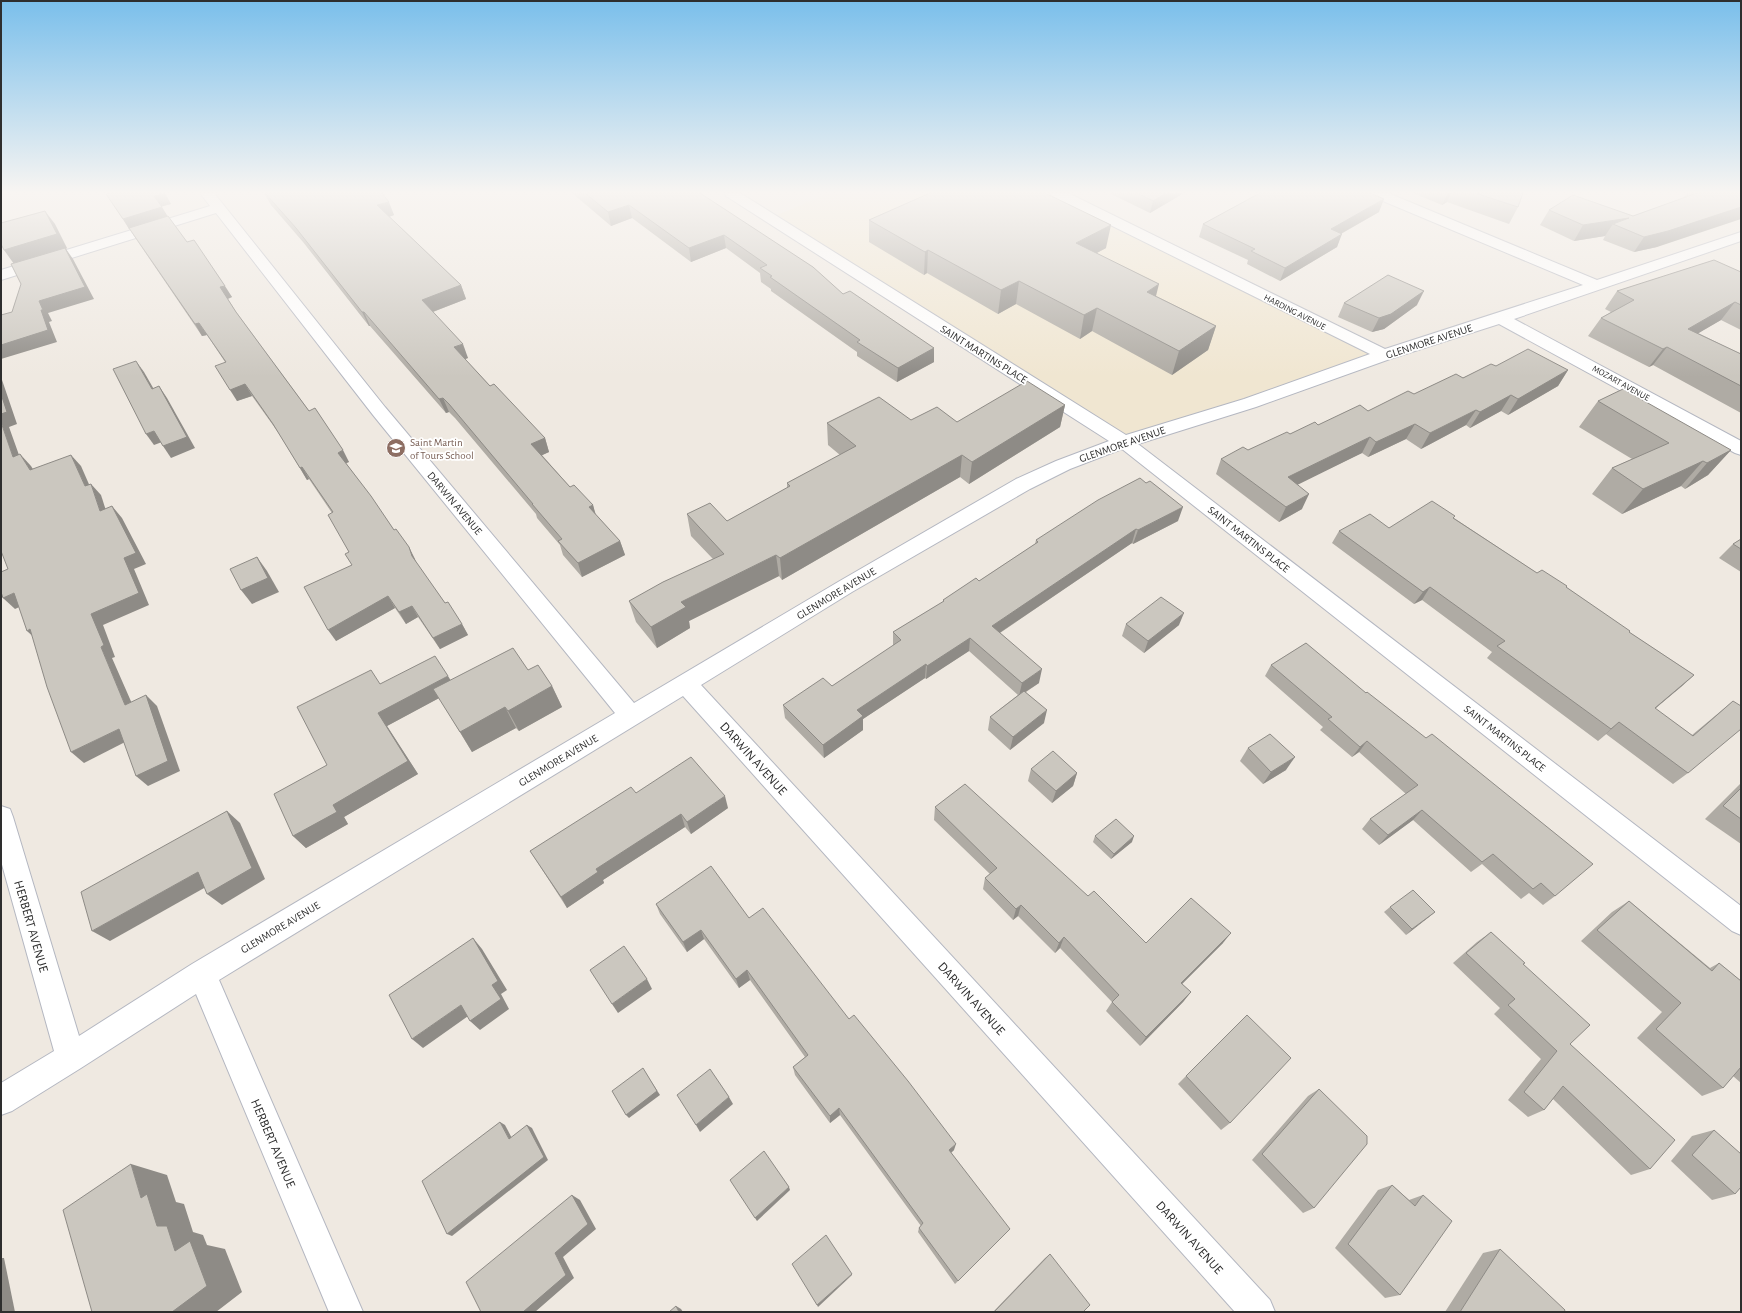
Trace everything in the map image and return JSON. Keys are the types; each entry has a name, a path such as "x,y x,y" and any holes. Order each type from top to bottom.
{"street":[{"path":"1,275 68,254"},
{"name":"DARWIN AVENUE","path":"255,254 379,411 631,716"},
{"name":"SAINT MARTINS PLACE","path":"828,254 1124,442 1741,922"},
{"name":"HARDING AVENUE","path":"1181,254 1384,355"},
{"path":"1523,254 1596,285"},
{"path":"1683,255 1701,264"},
{"name":"GLENMORE AVENUE","path":"1,1100 202,974 845,587 1023,484 1063,465 1124,442 1250,403 1384,355 1501,318 1683,255"},
{"name":"MOZART AVENUE","path":"1501,318 1741,449"},
{"name":"DARWIN AVENUE","path":"686,683 1258,1312"},
{"name":"HERBERT AVENUE","path":"1,817 70,1058"},
{"name":"HERBERT AVENUE","path":"202,974 346,1312"}],"shaded area":[{"path":"827,254 1181,254 1384,355 1124,442"}],"building":[{"path":"44,254 68,254 85,287 39,301 48,330 1,345 1,315 12,312 21,284 11,264"},
{"path":"147,254 204,254 225,286 220,287 236,312 309,411 315,408 343,450 338,453 371,496 394,530 396,529 409,547 412,556 445,603 448,602 462,624 433,638 412,606 399,612 388,596 328,630 304,587 352,565 345,554 349,552 328,515 333,512 302,467 300,468 273,424 245,384 230,390 215,366 226,362 199,323 195,324"},
{"path":"317,254 429,254 461,285 422,300 463,344 454,347 490,386 494,384 545,438 531,444 570,487 574,485 593,505 589,507 620,541 578,563 558,541 562,539 449,404 443,398 439,399 364,312 362,312"},
{"path":"752,254 794,254 813,267 843,294 850,291 934,348 898,368 857,342 860,340 770,277 772,276 760,268 767,265"},
{"path":"936,254 1099,254 1159,284 1147,292 1216,326 1179,351 1097,308 1084,315 1019,281 1001,290"},
{"path":"1258,254 1308,254 1285,268"},
{"path":"1714,260 1741,272 1741,305 1735,302 1688,329 1741,354 1741,386 1667,347 1663,349 1601,318 1634,300 1617,291"},
{"path":"1388,275 1424,291 1391,314 1379,318 1344,303"},
{"path":"1528,349 1568,370 1518,399 1511,395 1480,412 1476,410 1430,433 1415,424 1376,442 1370,437 1288,477 1309,494 1286,507 1221,459 1243,447 1248,450 1287,432 1290,434 1315,422 1318,425 1360,405 1368,411 1408,391 1414,394 1456,374 1463,378 1491,364 1496,366"},
{"path":"136,361 152,389 159,386 187,437 163,446 154,431 146,434 113,369"},
{"path":"1027,381 1065,405 972,462 962,455 780,558 776,555 681,602 686,607 651,627 629,601 663,582 724,554 687,514 710,503 727,521 790,486 787,483 856,446 827,423 879,397 911,420 937,407 957,422"},
{"path":"1623,389 1731,450 1707,463 1703,461 1643,489 1612,468 1669,443 1598,401"},
{"path":"1,394 7,412 1,414"},
{"path":"1,422 13,457 20,454 30,470 71,455 85,486 91,484 100,511 112,506 136,553 124,558 139,593 91,614 104,645 101,647 125,705 146,695 168,761 136,776 119,729 71,752 47,687 30,629 27,631 14,593 3,598 1,592 1,572 8,569 1,551"},
{"path":"1140,478 1146,483 1150,481 1183,507 1138,530 1136,529 992,626 1042,669 1022,683 970,638 927,666 926,664 857,710 863,716 823,745 783,705 823,678 832,686 901,640 893,632 944,601 943,600 976,578 979,581 1038,542 1036,540 1098,500"},
{"path":"1432,501 1455,516 1453,518 1537,573 1542,570 1567,586 1566,587 1630,631 1629,632 1694,675 1655,708 1693,736 1733,701 1741,706 1741,729 1688,773 1619,722 1611,729 1497,646 1505,641 1430,587 1423,592 1339,531 1370,514 1389,528"},
{"path":"1741,539 1741,549 1733,544"},
{"path":"257,557 268,578 241,590 230,569"},
{"path":"1161,597 1184,613 1148,641 1126,624"},
{"path":"1306,643 1366,693 1367,692 1426,738 1432,734 1593,864 1555,896 1541,883 1533,889 1493,854 1482,862 1422,810 1388,835 1370,819 1418,785 1367,741 1360,747 1328,719 1332,717 1271,665"},
{"path":"513,648 528,670 538,665 552,686 508,711 505,707 460,732 433,689"},
{"path":"435,656 448,676 378,713 408,761 333,805 337,812 293,836 274,794 327,765 297,707 371,670 380,684"},
{"path":"1024,691 1047,710 1013,737 990,717"},
{"path":"1270,734 1295,757 1271,772 1248,748"},
{"path":"1053,751 1077,773 1056,791 1031,769"},
{"path":"691,757 725,796 687,822 681,814 596,869 598,872 561,897 530,851 631,787 636,793"},
{"path":"965,784 1088,896 1094,891 1146,943 1191,898 1231,933 1181,983 1191,992 1146,1037 1112,1002 1119,995 1064,937 1059,943 1021,905 1016,909 985,878 997,868 935,807"},
{"path":"1741,788 1741,819 1723,806"},
{"path":"227,811 252,868 207,894 198,872 92,931 81,892"},
{"path":"1116,819 1134,836 1114,854 1095,836"},
{"path":"711,866 749,918 763,908 849,1019 854,1015 908,1081 956,1144 949,1150 1010,1229 958,1281 919,1228 923,1223 839,1108 830,1116 793,1067 808,1055 747,970 736,979 701,930 683,942 656,904"},
{"path":"1413,890 1435,912 1412,929 1390,907"},
{"path":"1629,901 1712,971 1719,963 1741,981 1741,1067 1723,1088 1656,1029 1681,1003 1597,930"},
{"path":"1491,932 1525,963 1523,964 1590,1025 1570,1044 1675,1140 1650,1169 1563,1086 1544,1110 1524,1092 1557,1051 1508,1005 1515,999 1466,953"},
{"path":"473,938 498,981 492,985 501,999 470,1021 461,1005 412,1039 389,995"},
{"path":"624,946 647,979 612,1004 590,970"},
{"path":"1247,1015 1291,1058 1230,1123 1186,1076"},
{"path":"643,1068 657,1091 626,1115 612,1091"},
{"path":"710,1069 729,1097 696,1125 677,1095"},
{"path":"1319,1089 1367,1136 1367,1144 1314,1208 1262,1154"},
{"path":"500,1122 509,1139 527,1125 544,1157 447,1234 422,1181"},
{"path":"1714,1130 1741,1154 1741,1187 1735,1194 1692,1155"},
{"path":"764,1151 789,1187 755,1218 730,1180"},
{"path":"131,1164 141,1198 147,1194 157,1226 167,1226 175,1251 190,1241 207,1286 172,1312 92,1312 63,1210"},
{"path":"1392,1185 1415,1206 1423,1195 1452,1221 1400,1295 1348,1244"},
{"path":"572,1195 588,1224 555,1253 566,1275 523,1312 481,1312 466,1282"},
{"path":"826,1235 852,1274 817,1305 792,1264"},
{"path":"1500,1249 1565,1310 1564,1312 1460,1312"},
{"path":"1050,1254 1090,1305 1083,1312 994,1312"},
{"path":"676,1306 679,1312 669,1312"}],"place":[{"name":"Saint Martin of Tours School","path":"396,448"}]}
